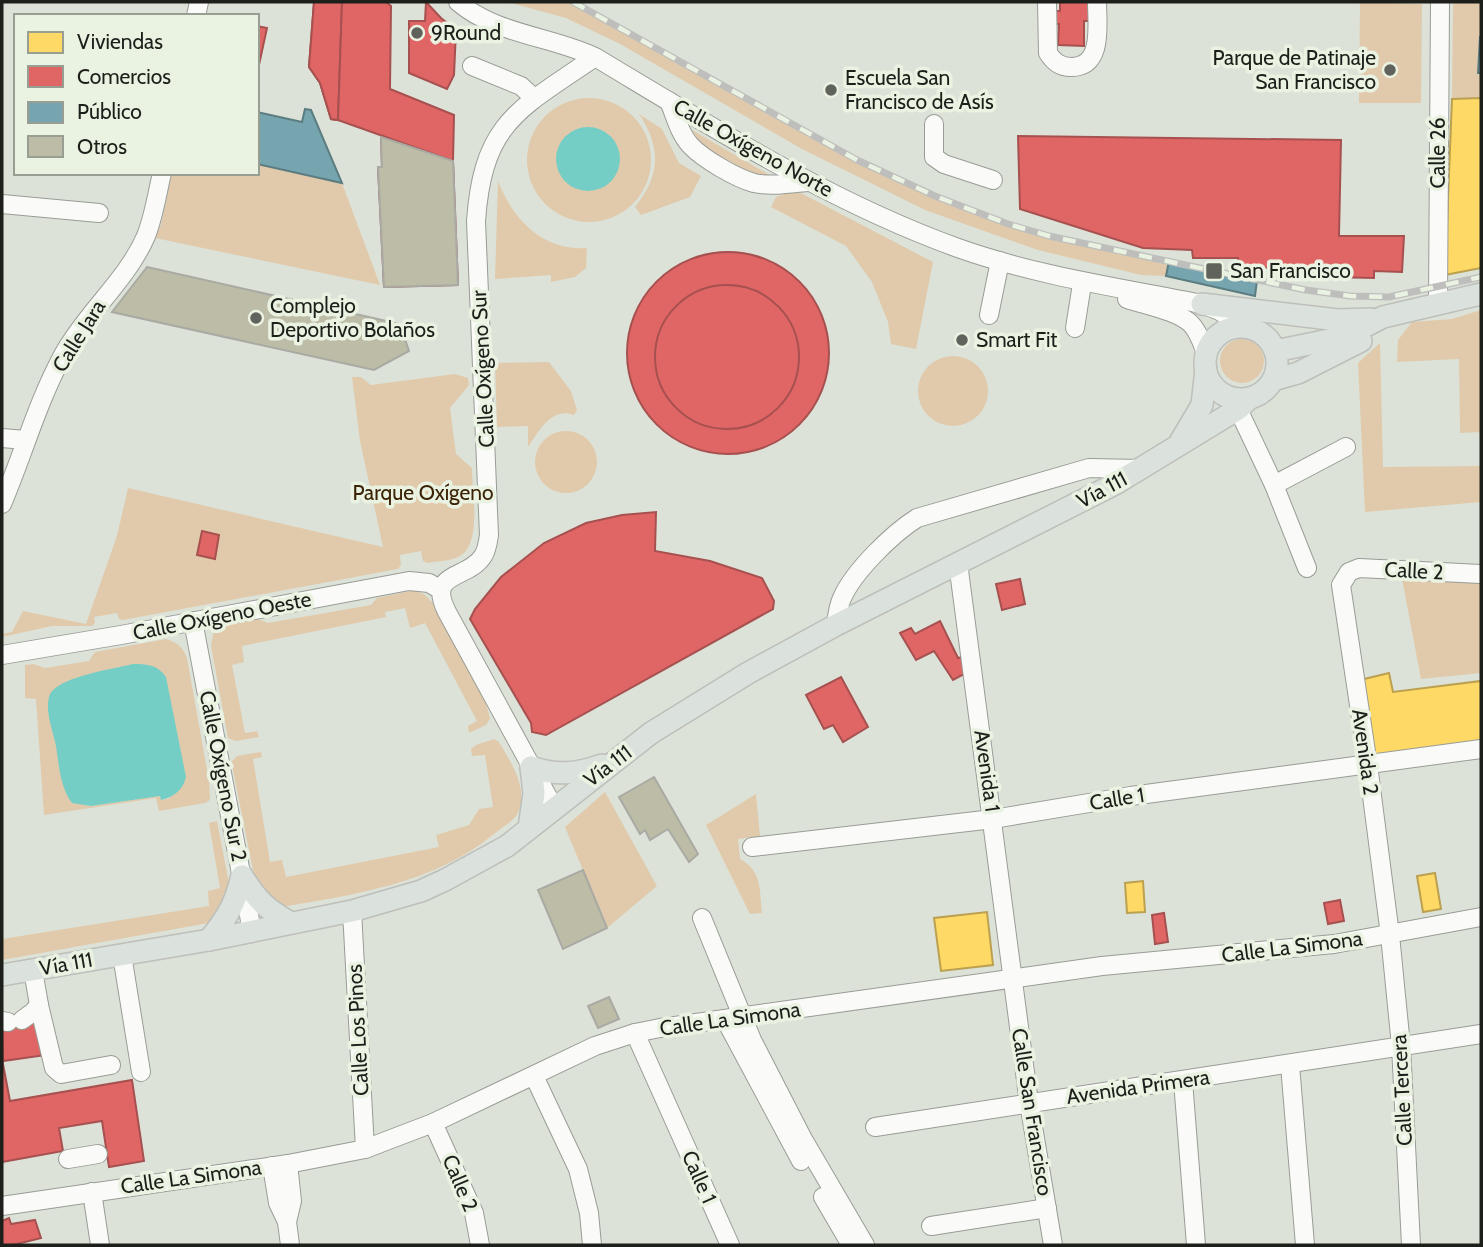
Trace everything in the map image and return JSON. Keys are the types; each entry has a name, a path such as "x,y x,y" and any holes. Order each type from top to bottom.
{"main road":[{"path":"1202,304 1338,320 1384,317 1481,294"},
{"path":"1273,380 1298,373 1438,303"},
{"path":"1275,351 1329,340 1356,331 1384,317"},
{"path":"1244,327 1263,334 1275,351 1277,371 1273,380 1261,393 1244,403 1217,389 1210,380 1206,362 1219,335 1233,328 1244,327"},
{"name":"Vía 111","path":"1177,447 1202,405 1206,362"},
{"name":"Vía 111","path":"2,975 209,940 352,911 421,891 445,880 507,846 614,761 693,705 836,625 1142,469 1244,403"},
{"path":"529,828 534,793 531,767 564,774 582,772 614,761"},
{"path":"242,876 255,897 267,909 291,923"},
{"path":"209,940 230,914 242,876"}],"street":[{"name":"Calle Oxígeno Norte","path":"458,2 501,27 562,44 596,57 809,182 920,234 1180,316 1191,323 1198,333 1206,362"},
{"path":"1046,2 1048,53 1061,66 1072,67 1082,66 1094,54 1097,2"},
{"name":"Calle 26","path":"1438,303 1437,132 1440,2"},
{"name":"Calle Oxígeno Sur","path":"441,590 447,579 477,563 487,548 489,535 477,247 478,192 486,162 497,137 510,119 534,98 596,57"},
{"path":"472,66 521,86 534,98"},
{"path":"669,101 680,129 690,145 733,175 762,184 809,182"},
{"path":"933,124 934,156 944,164 993,180"},
{"name":"Calle Jara","path":"2,505 25,440 62,357 145,239 152,221 162,175"},
{"path":"2,204 99,213"},
{"path":"989,315 1000,261"},
{"name":"Calle Oxígeno Norte","path":"1057,276 1202,304 1221,311 1232,321 1233,328"},
{"path":"1075,328 1082,284"},
{"path":"1244,403 1307,568"},
{"path":"2,438 25,440"},
{"path":"1274,485 1346,447"},
{"path":"836,625 842,598 857,575 903,527 917,518 1089,468 1142,469"},
{"name":"Avenida 1","path":"958,563 1012,979"},
{"name":"Calle 2","path":"1349,572 1359,568 1481,574"},
{"name":"Avenida 2","path":"1349,572 1342,580 1340,590 1368,765 1390,934"},
{"name":"Calle Oxígeno Oeste","path":"2,654 409,581 429,583 441,590"},
{"path":"441,590 441,598 447,612 554,808"},
{"name":"Calle Oxígeno Sur 2","path":"193,621 252,931"},
{"name":"Calle 1","path":"752,847 993,820 1131,796 1481,749"},
{"name":"Calle Los Pinos","path":"352,911 365,1149"},
{"name":"Calle La Simona","path":"2,1206 280,1165 365,1149 433,1123 596,1046 635,1033 1102,966 1334,944 1481,917"},
{"path":"702,918 752,1040 803,1139 865,1245"},
{"name":"Calle Tercera","path":"1390,934 1401,1046 1411,1245"},
{"path":"122,955 141,1072"},
{"path":"33,970 38,1005 54,1068 61,1074 111,1065"},
{"name":"Calle San Francisco","path":"1012,979 1053,1245"},
{"path":"10,1021 33,1013 38,1005"},
{"path":"725,1019 792,1145 851,1245"},
{"name":"Calle 1","path":"635,1033 730,1245"},
{"name":"Avenida Primera","path":"875,1127 1481,1034"},
{"path":"1290,1065 1304,1245"},
{"path":"534,1076 578,1169 589,1213 592,1245"},
{"path":"1183,1081 1196,1245"},
{"name":"Calle 2","path":"433,1123 474,1213 480,1245"},
{"path":"68,1159 98,1154"},
{"path":"280,1165 292,1201 286,1223 290,1245"},
{"path":"92,1192 100,1245"},
{"path":"931,1226 1047,1208"}],"green space":[{"path":"507,2 573,2 857,160 935,196 1008,224 1049,236 1169,261 1166,276 1141,275 1038,250 925,210 802,149 620,44 566,18"},
{"name":"Parque de Patinaje San Francisco","path":"1360,2 1422,4 1421,103 1359,103"},
{"path":"1455,2 1481,2 1478,72 1481,73 1481,98 1452,99"},
{"path":"589,98 613,102 633,116 647,136 651,160 647,184 633,204 613,218 589,222 565,218 545,204 531,184 527,160 531,136 545,116 565,102"},
{"path":"639,114 662,129 679,163 701,176 690,197 641,215 635,207 649,184 655,162 652,139"},
{"path":"692,130 775,178 760,179 702,145"},
{"path":"259,164 342,183 380,285 155,238 161,225 172,175 259,175"},
{"path":"498,181 512,208 531,230 556,244 587,248 586,268 575,277 551,282 551,275 495,279"},
{"path":"795,190 933,262 916,349 891,344 888,322 872,282 846,246 771,207 776,197"},
{"path":"1481,310 1481,432 1460,433 1459,359 1397,362 1398,340 1412,322 1452,319"},
{"path":"1242,339 1257,346 1264,361 1257,376 1242,383 1227,376 1220,361 1227,346"},
{"path":"1380,343 1383,467 1481,466 1481,502 1365,512 1358,363"},
{"path":"953,356 978,366 988,391 978,416 953,426 928,416 918,391 928,366"},
{"path":"549,362 571,391 577,410 574,415 566,413 552,417 528,447 528,426 497,427 495,363"},
{"name":"Parque Oxígeno","path":"455,374 468,378 469,385 450,408 456,454 472,468 474,503 471,540 467,550 460,556 428,563 423,561 421,551 400,555 401,565 398,569 123,620 119,619 117,613 94,617 95,623 92,626 52,626 2,637 2,634 12,632 23,611 86,624 117,536 128,488 383,547 360,441 352,377 361,377 371,385"},
{"path":"566,431 578,433 588,440 595,450 595,474 588,484 578,491 566,493 554,491 544,484 537,474 535,462 537,450 544,440 554,433"},
{"path":"1402,579 1481,583 1481,673 1421,679"},
{"path":"415,590 433,603 474,676 487,706 490,719 486,725 469,733 468,726 477,721 425,623 410,628 405,608 385,612 386,617 242,646 244,662 232,665 245,733 257,731 259,737 236,741 228,738 211,646 213,634 219,627 258,619 268,623 371,605 377,598"},
{"path":"166,639 181,648 187,658 210,800 159,811 156,798 44,815 36,699 25,698 25,665 33,664 45,668 89,661 95,652","holes":["48,711 170,798 162,800 160,796 84,805 53,732"]},
{"path":"494,739 509,758 517,776 521,804 514,819 470,851 420,876 366,891 282,907 256,885 233,770 232,761 237,756 261,752 262,757 253,759 270,862 282,860 286,877 439,847 436,835 469,825 479,809 493,807 485,755 472,756 471,749"},
{"path":"605,792 657,886 607,928 565,827"},
{"path":"756,794 760,836 738,839 740,859 753,870 760,889 762,913 750,914 706,825"},
{"path":"217,821 231,894 214,922 2,960 2,939 209,906 208,891 220,888 209,823"}],"water":[{"path":"582,127 594,127 611,136 618,147 618,171 611,182 594,191 582,191 570,186 561,177 556,165 556,153 561,141 570,132"},
{"path":"133,664 152,666 166,677 185,782 177,792 161,800 160,796 91,806 72,803 61,776 49,715 49,697 53,690 73,679"}],"building: Viviendas":[{"path":"1481,98 1481,268 1445,275 1452,99"},
{"path":"1389,673 1393,692 1481,681 1481,743 1375,758 1360,680"},
{"path":"1435,873 1441,909 1423,912 1417,876"},
{"path":"1143,881 1145,912 1127,913 1125,883"},
{"path":"987,912 993,965 941,971 934,918"}],"building: Comercios":[{"path":"314,2 342,2 338,120 331,119 320,83 309,67"},
{"path":"314,2 342,2 338,120 331,119 320,83 309,67"},
{"path":"342,2 386,2 391,6 390,89 454,115 453,161 338,120"},
{"path":"426,2 456,30 454,75 447,89 409,73 409,21 425,21"},
{"path":"1060,2 1089,2 1089,21 1084,21 1084,46 1058,45 1059,24 1053,24 1053,11 1060,11"},
{"path":"259,26 267,28 259,65"},
{"path":"1018,136 1341,140 1339,236 1404,236 1402,272 1374,271 1374,278 1287,276 1287,268 1239,267 1238,258 1193,258 1192,250 1143,248 1020,209"},
{"name":"Complejo Deportivo Bolaños","path":"381,137 453,161 458,285 384,287 378,167 382,167"},
{"path":"728,252 767,260 784,269 799,282 812,297 821,314 829,353 821,392 812,409 799,424 784,437 767,446 728,454 689,446 672,437 657,424 644,409 635,392 627,353 635,314 644,297 657,282 672,269 689,260"},
{"path":"727,285 755,290 778,306 794,329 799,357 794,385 778,408 755,424 727,429 699,424 676,408 660,385 655,357 660,329 676,306 699,290"},
{"path":"656,512 655,551 710,561 762,578 774,601 773,609 546,735 532,732 531,723 470,619 475,609 501,577 544,543 586,523 622,515"},
{"path":"202,531 219,535 215,559 197,555"},
{"path":"1020,579 1025,604 1002,610 996,584"},
{"path":"940,621 958,658 963,657 966,673 953,680 934,651 916,660 900,633 911,628 915,634"},
{"path":"841,677 868,727 843,742 833,725 824,729 806,695"},
{"path":"1340,900 1344,921 1328,924 1324,903"},
{"path":"1164,913 1168,942 1155,944 1152,915"},
{"path":"21,1014 40,1020 46,1055 3,1061 2,1026 7,1016"},
{"path":"2,1059 10,1101 132,1080 144,1161 109,1167 102,1121 59,1128 63,1151 2,1162"},
{"path":"9,1218 11,1224 35,1220 41,1238 2,1245 2,1221"}],"building: Público":[{"path":"1480,37 1481,73 1478,73"},
{"path":"305,109 311,110 342,183 259,164 259,112 302,122"},
{"name":"San Francisco","path":"1169,261 1257,280 1255,296 1166,276"}],"building: Otros":[{"name":"Complejo Deportivo Bolaños","path":"381,137 453,161 458,285 384,287 378,167 382,167"},
{"name":"Complejo Deportivo Bolaños","path":"147,267 400,324 409,351 374,370 112,312"},
{"path":"654,777 698,854 689,862 668,829 650,840 645,830 640,834 619,797"},
{"path":"583,870 607,928 563,949 538,890"},
{"path":"609,997 619,1019 598,1028 588,1006"}],"railway":[{"path":"573,2 857,160 935,196 1008,224 1049,236 1214,271 1350,296 1389,297 1481,277"}],"place":[{"name":"9Round","path":"417,33"},
{"name":"Parque de Patinaje San Francisco","path":"1390,70"},
{"name":"Escuela San Francisco de Asís","path":"831,90"},
{"name":"San Francisco","path":"1214,271"},
{"name":"Complejo Deportivo Bolaños","path":"256,318"},
{"name":"Smart Fit","path":"962,340"}]}
